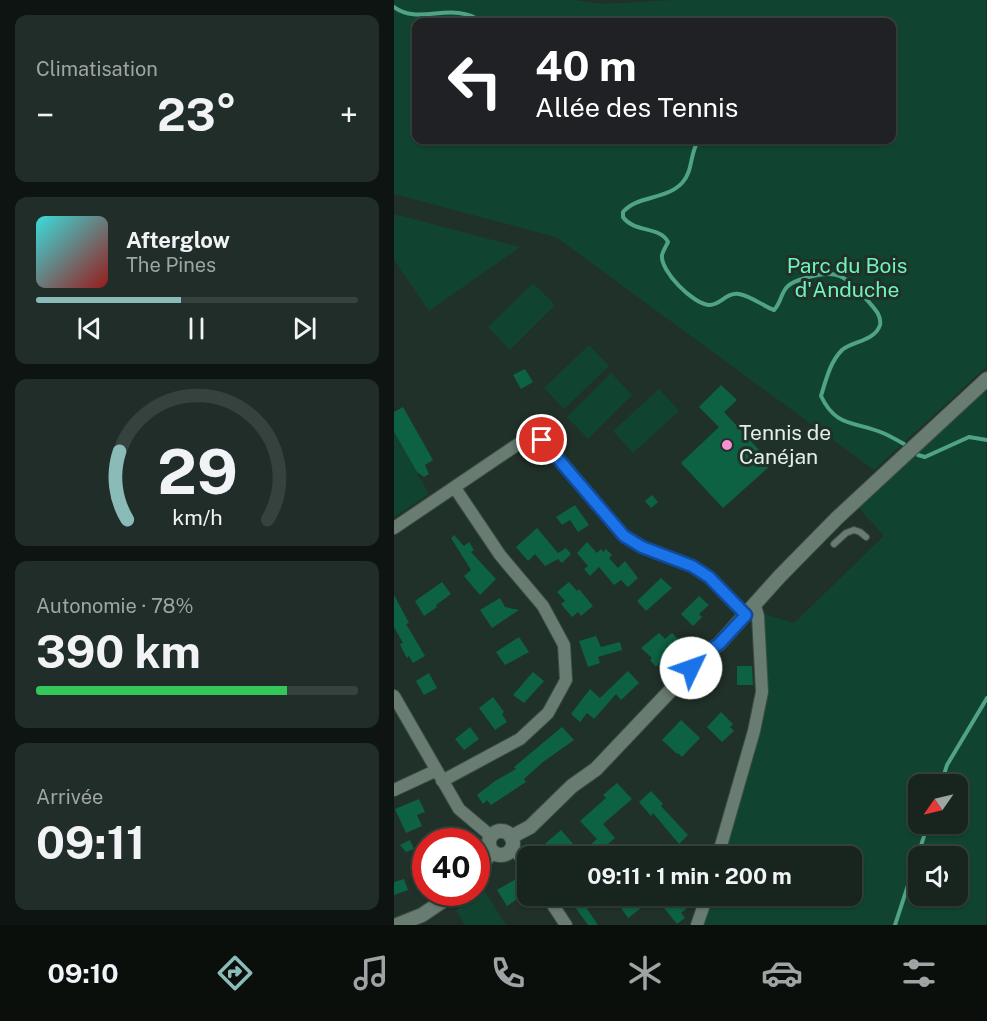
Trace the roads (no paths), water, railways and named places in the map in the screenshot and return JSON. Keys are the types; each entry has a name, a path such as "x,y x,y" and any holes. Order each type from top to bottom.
{"street":[{"path":"517,850 512,842 504,831 491,836 489,844 492,851 503,855 512,842 539,816 572,786 596,769 638,727 649,711 704,654 719,644 823,532 986,379"},
{"path":"394,528 530,436 542,440 624,536 642,547 692,566 758,616 762,692 754,731 721,846"},
{"path":"394,790 439,776 520,738 548,712 566,680 564,645 543,606 500,555 455,488"},
{"path":"394,696 459,809 491,836"},
{"path":"397,925 422,915 435,906"},
{"path":"554,906 566,925"},
{"path":"697,925 703,906"}],"lane":[{"path":"834,544 846,533 854,530 866,537"}],"waterway":[{"path":"394,7 414,14 460,13 475,18"},
{"path":"697,144 688,173 682,183 668,192 629,207 623,212 623,217 634,225 664,237 668,242 662,255 666,269 687,293 709,305 730,295 739,294 774,310 786,288 798,280 829,274 849,281 877,312 880,325 874,334 842,350 834,360 821,396 833,414 840,419 873,429 904,444"},
{"path":"918,455 925,457 969,437 987,440"},
{"path":"944,774 947,765 987,698"},
{"path":"895,925 925,834"}],"place":[{"name":"Tennis de Canéjan","path":"727,445"}],"park label":[{"name":"Parc du Bois d'Anduche","path":"847,278"}]}
